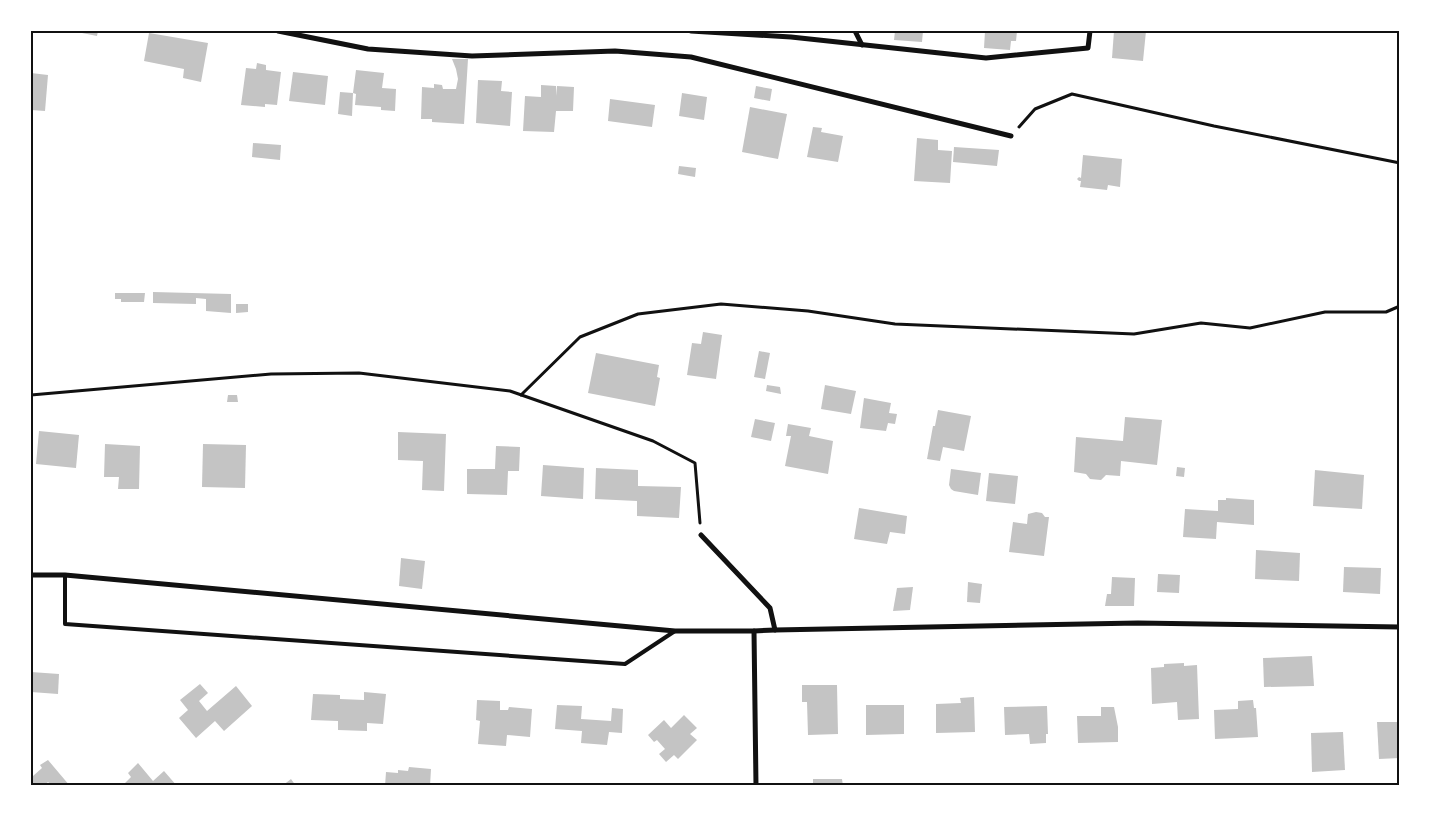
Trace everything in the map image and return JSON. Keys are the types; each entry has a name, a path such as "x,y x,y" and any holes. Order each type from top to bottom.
{"street":[{"path":"278,31 368,49 472,56 615,51 691,57 1011,136"},
{"path":"691,31 791,37 986,58 1088,48 1090,31"},
{"path":"855,31 862,45"},
{"path":"701,535 770,608 775,630"},
{"path":"31,575 65,575 675,630 754,632 775,630 1138,623 1400,627"},
{"path":"754,632 756,786"}],"lane":[{"path":"65,575 65,624 625,664 675,630"}],"path":[{"path":"1011,136 1035,109 1072,94 1214,126 1400,163"},
{"path":"521,395 580,337 638,314 721,304 808,312 895,324 1134,334 1201,323 1250,328 1325,312 1386,312 1400,306"},
{"path":"31,395 271,374 359,374 510,391 653,441 695,463 701,535"}],"building":[{"path":"72,31 98,31 97,36"},
{"path":"895,31 923,31 922,42 894,40"},
{"path":"985,31 1017,31 1016,41 1011,41 1010,50 984,48"},
{"path":"1114,31 1146,31 1143,61 1112,58"},
{"path":"149,33 208,43 201,82 183,78 184,69 144,61"},
{"path":"452,59 468,59 464,124 432,122 432,119 421,119 422,87 434,88 434,84 442,85 443,89 456,89 458,79"},
{"path":"257,63 266,65 266,70 281,72 277,105 265,104 265,107 241,105 246,68 256,69"},
{"path":"356,70 384,73 382,88 396,89 395,111 381,110 381,107 355,105 356,94 353,93"},
{"path":"293,72 328,76 325,105 289,101"},
{"path":"31,73 48,75 45,111 31,110"},
{"path":"478,80 502,81 501,91 512,92 510,126 476,123"},
{"path":"541,85 556,86 556,96 557,86 574,87 573,111 556,111 554,132 523,131 525,96 541,97"},
{"path":"756,86 772,89 770,101 754,98"},
{"path":"340,92 353,93 352,116 338,114"},
{"path":"682,93 707,97 704,120 679,116"},
{"path":"610,99 655,105 652,127 608,121"},
{"path":"750,107 787,114 778,159 742,152"},
{"path":"813,127 822,128 821,132 843,136 838,162 807,157"},
{"path":"917,138 938,140 938,150 952,151 950,183 914,181"},
{"path":"253,143 281,145 280,160 252,157"},
{"path":"954,147 999,150 997,166 953,162"},
{"path":"1083,155 1122,159 1120,187 1108,185 1107,190 1080,187 1081,181 1077,179 1081,178"},
{"path":"679,166 696,168 695,177 678,174"},
{"path":"153,292 231,294 231,313 206,311 206,299 196,298 196,304 153,303"},
{"path":"115,293 145,293 144,302 121,302 121,299 115,299"},
{"path":"236,304 248,304 248,312 236,313"},
{"path":"703,332 722,335 716,379 687,375 692,343 701,344"},
{"path":"759,351 770,353 765,379 754,377"},
{"path":"596,353 659,365 657,377 660,378 655,406 588,393"},
{"path":"767,385 780,387 781,394 766,391"},
{"path":"825,385 856,391 851,414 821,409"},
{"path":"228,395 237,395 238,402 227,402"},
{"path":"864,398 891,403 889,413 897,414 895,424 888,423 886,431 860,428"},
{"path":"938,410 971,416 964,451 943,447 940,461 927,459"},
{"path":"1125,417 1162,420 1157,465 1121,461 1120,476 1106,475 1101,480 1090,479 1086,474 1074,472 1076,437 1123,441"},
{"path":"755,419 775,423 771,441 751,437"},
{"path":"788,424 811,428 809,436 833,441 828,474 785,466 791,436 786,436"},
{"path":"39,431 79,435 76,468 36,464"},
{"path":"398,432 446,434 444,491 422,490 423,461 398,460"},
{"path":"105,444 140,446 139,489 118,489 119,477 104,477"},
{"path":"203,444 246,445 245,488 202,487"},
{"path":"496,446 520,447 519,471 508,471 507,495 467,494 467,469 495,469"},
{"path":"543,465 584,468 583,499 541,496"},
{"path":"1177,467 1185,468 1184,477 1176,476"},
{"path":"596,468 638,470 638,486 681,487 679,518 637,516 637,501 595,499"},
{"path":"951,469 981,473 978,495 951,489 949,485"},
{"path":"1315,470 1364,475 1362,509 1313,506"},
{"path":"989,473 1018,476 1015,504 986,501"},
{"path":"1226,498 1254,500 1254,525 1217,522 1216,539 1183,537 1185,509 1218,511 1218,500 1226,500"},
{"path":"859,508 907,516 905,534 890,532 887,544 854,539"},
{"path":"1036,512 1049,517 1044,556 1009,552 1013,522 1027,524 1028,514"},
{"path":"1256,550 1300,553 1299,581 1255,579"},
{"path":"401,558 425,561 422,589 399,586"},
{"path":"1344,567 1381,568 1380,594 1343,592"},
{"path":"1158,574 1180,575 1179,593 1157,592"},
{"path":"1112,577 1135,578 1134,606 1105,606 1107,594 1111,594"},
{"path":"968,582 982,584 980,603 967,602"},
{"path":"913,587 910,610 893,611 897,588"},
{"path":"1312,656 1314,686 1264,687 1263,658"},
{"path":"1184,663 1184,666 1197,665 1199,719 1178,720 1177,702 1152,704 1151,668 1164,667 1164,664"},
{"path":"31,672 59,674 58,694 31,692"},
{"path":"200,684 208,693 199,701 207,711 236,686 252,706 224,731 215,721 196,738 179,718 188,710 180,700"},
{"path":"802,685 837,685 838,734 808,735 807,702 802,702"},
{"path":"364,692 386,694 383,724 367,723 367,731 338,730 338,721 311,720 313,694 340,695 340,699 364,700"},
{"path":"974,697 975,732 936,733 936,704 961,703 960,698"},
{"path":"477,700 500,701 500,710 508,710 509,707 532,709 530,737 507,735 506,746 478,744 480,721 476,720"},
{"path":"1253,700 1254,708 1256,708 1258,737 1215,739 1214,710 1238,709 1238,701"},
{"path":"557,705 582,706 581,719 611,721 612,708 623,709 622,733 609,732 607,745 581,743 582,731 555,729"},
{"path":"866,705 904,705 904,734 866,735"},
{"path":"1047,706 1048,734 1046,734 1046,743 1030,744 1029,734 1005,735 1004,707"},
{"path":"1101,707 1114,707 1118,727 1118,742 1078,743 1077,716 1101,716"},
{"path":"684,715 697,728 690,734 697,740 678,759 674,755 666,762 659,754 665,749 657,740 654,742 648,735 664,720 671,728"},
{"path":"1377,722 1400,722 1400,758 1379,759"},
{"path":"1343,732 1345,770 1312,772 1311,733"},
{"path":"48,760 70,786 52,786 48,782 44,786 31,786 31,774 33,776 42,768 40,765"},
{"path":"138,763 153,781 164,771 177,786 122,786 131,777 128,773"},
{"path":"409,767 431,769 430,786 385,786 386,772 398,773 398,770 408,771"},
{"path":"291,779 296,786 282,786"},
{"path":"813,779 842,779 843,786 813,786"}]}
